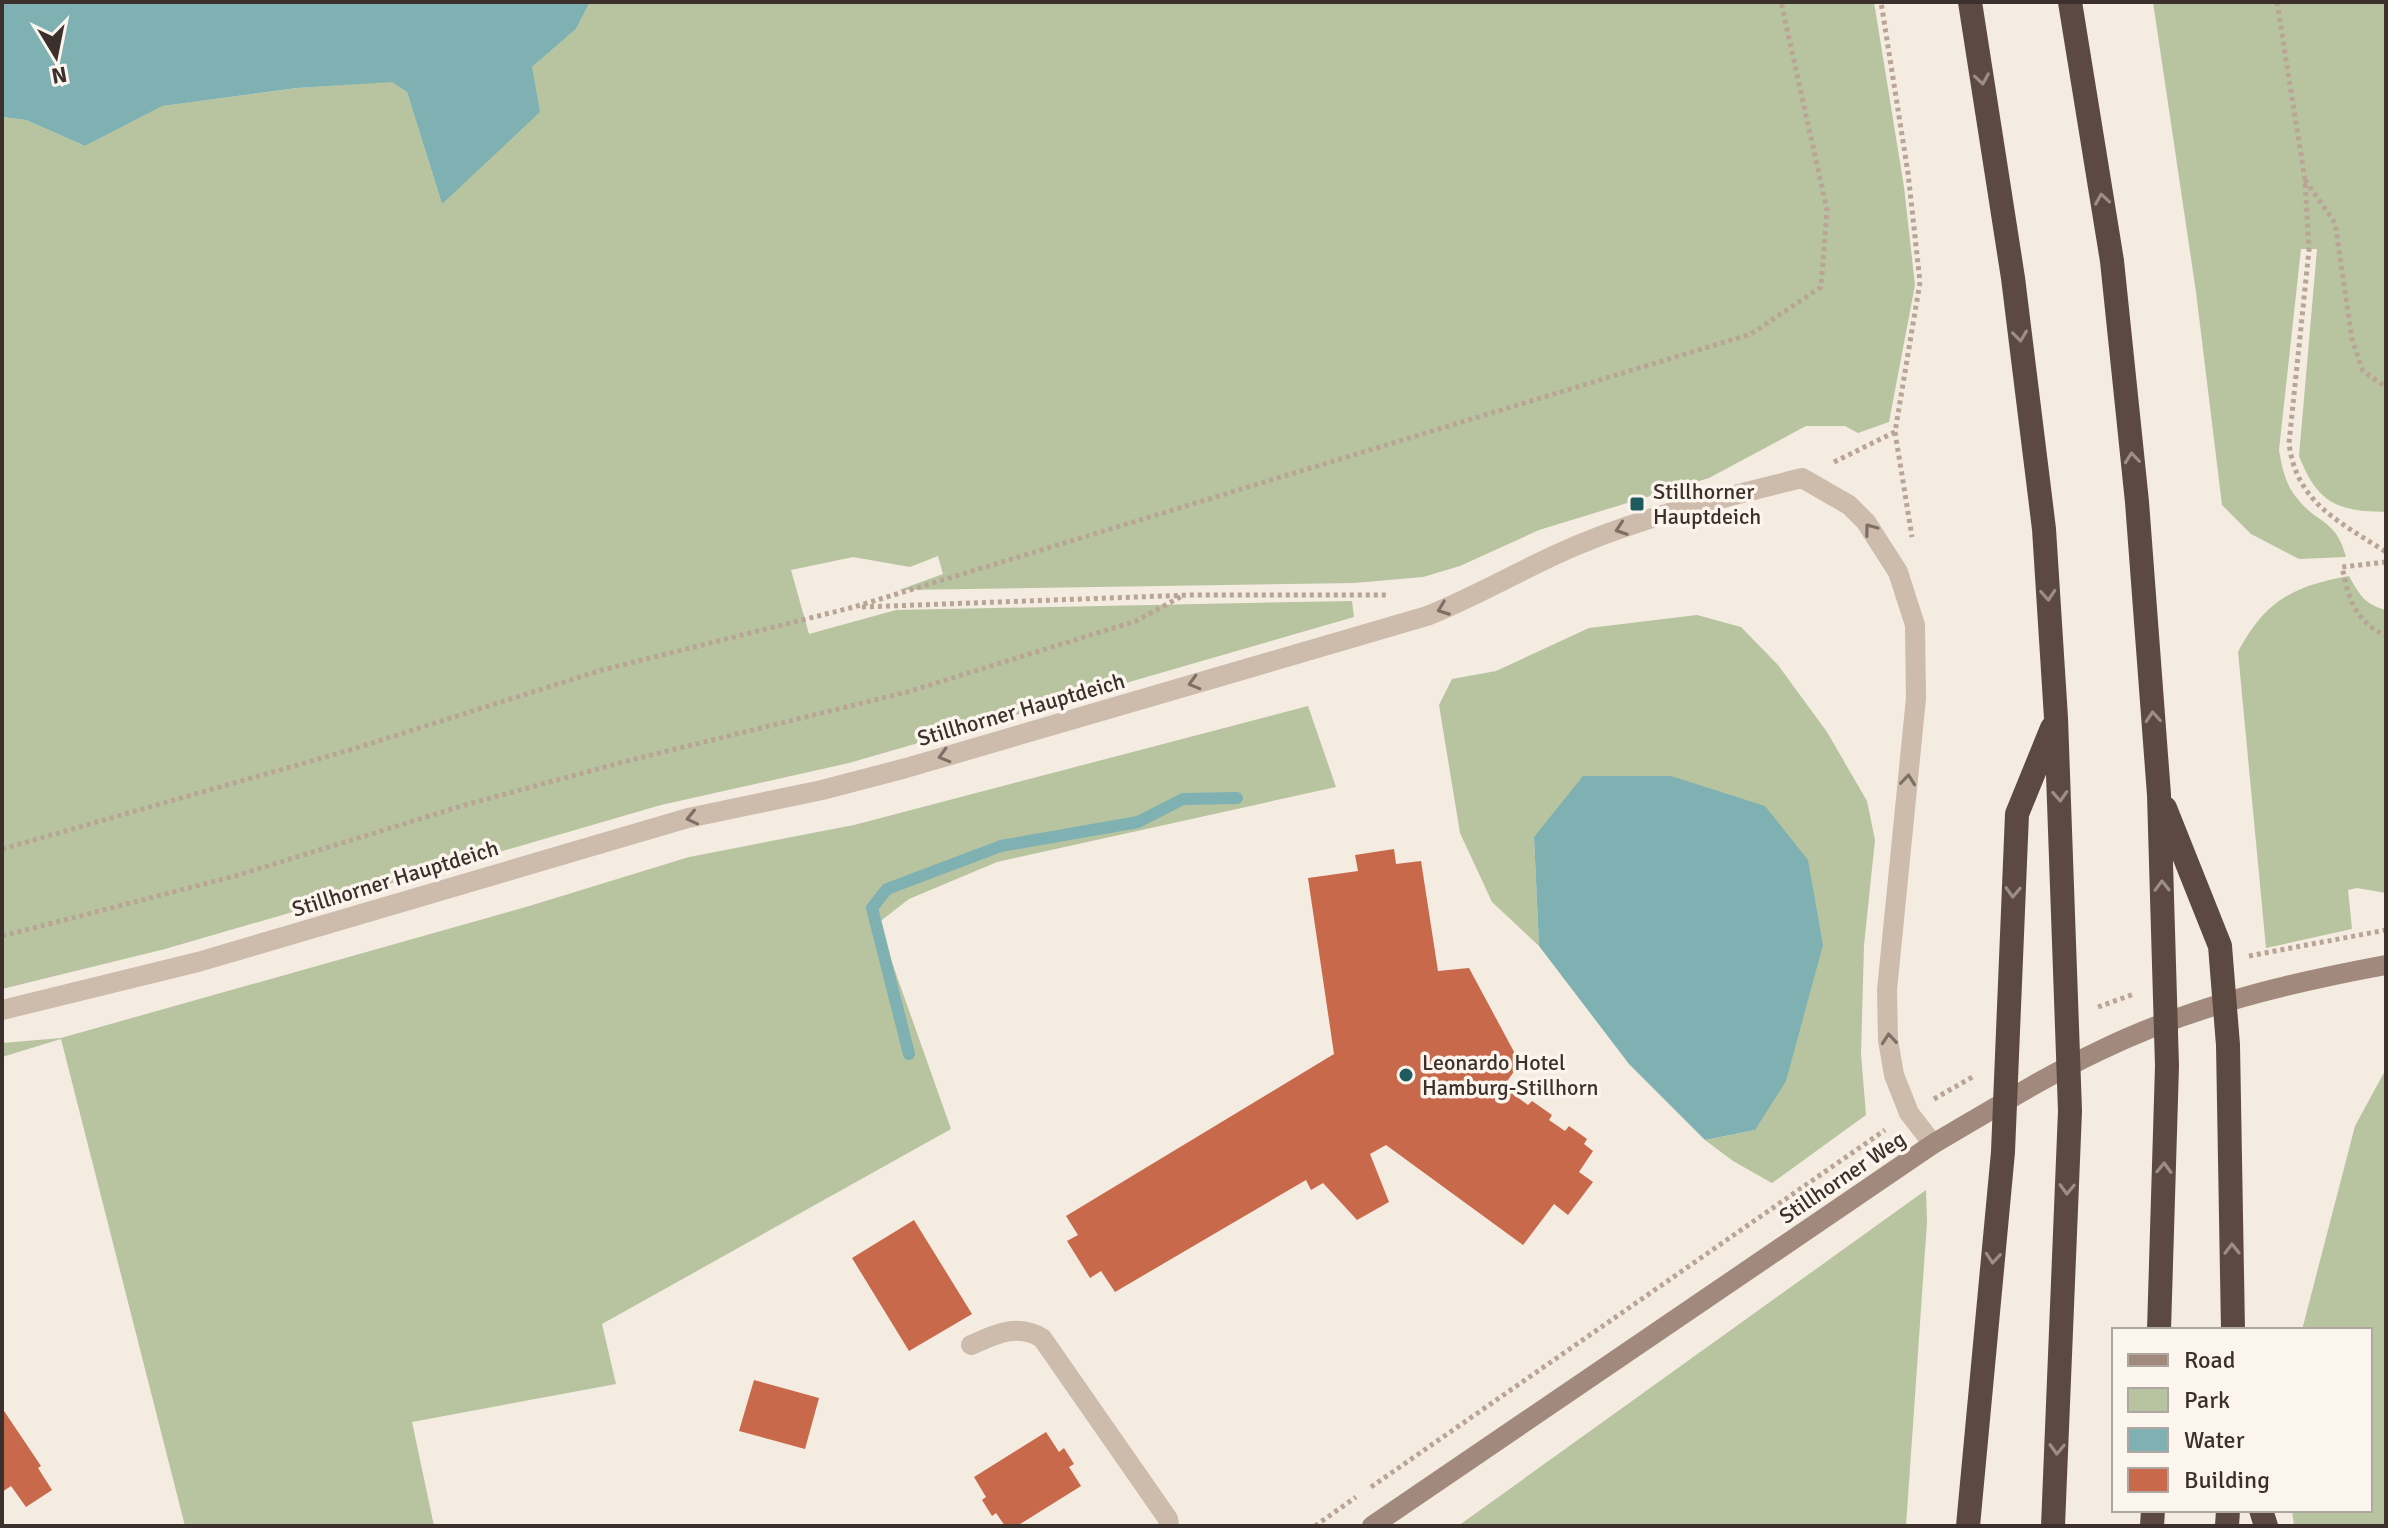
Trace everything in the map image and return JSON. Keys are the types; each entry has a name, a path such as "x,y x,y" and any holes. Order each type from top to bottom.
{"highway":[{"path":"1970,2 2013,278 2044,529 2056,718 2069,1004 2070,1111 2053,1526"},
{"path":"2070,2 2112,261 2137,502 2159,795 2167,1066 2159,1328"},
{"path":"1968,1526 2003,1152 2017,814 2056,718"},
{"path":"2159,795 2220,946 2228,1045 2233,1328"},
{"path":"1959,1526 1974,1478"}],"main road":[{"name":"Stillhorner Weg","path":"1372,1526 1604,1365 1933,1144 2100,1050 2159,1025 2309,979 2386,965"}],"street":[{"name":"Stillhorner Hauptdeich","path":"2,1010 198,962 688,818 822,790 906,768 1427,616 1480,595 1554,555 1611,532 1695,505 1802,478"},
{"path":"1802,478 1849,505 1866,522 1898,572 1915,625 1916,698 1887,990 1888,1040 1894,1075 1909,1113 1933,1144"},
{"path":"971,1345 1002,1331 1027,1330 1042,1338 1168,1519 1169,1526"}],"path":[{"path":"2,849 350,750 602,670 854,607 1751,334 1821,287 1827,210 1781,2"},
{"path":"1881,2 1908,173 1920,282 1895,432 1914,546"},
{"path":"2277,2 2305,180 2309,250 2289,443 2292,464 2297,479 2320,507 2386,552"},
{"path":"2305,180 2335,223 2352,339 2363,371 2386,387"},
{"path":"1802,478 1895,432"},
{"path":"2386,562 2342,567 2349,601 2358,616 2386,636"},
{"path":"854,607 1184,595 1411,596 1427,616"},
{"path":"2,936 235,876 465,805 627,761 907,692 1136,621 1184,595"}],"green space":[{"path":"590,2 1874,2 1904,187 1915,285 1889,422 1858,433 1845,426 1806,426 1709,478 1539,530 1460,566 1423,577 1354,583 899,590 943,574 938,556 910,567 853,557 791,570 809,634 896,610 1352,601 1354,617 849,763 661,805 165,949 2,989 2,117 26,120 85,146 161,106 298,88 392,81 407,92 442,204 532,67 576,29"},
{"path":"2153,2 2386,2 2386,512 2354,510 2331,502 2314,485 2299,456 2317,249 2301,249 2279,450 2284,475 2292,492 2303,506 2337,535 2346,557 2299,559 2251,534 2222,505 2196,292"},
{"path":"2349,576 2363,598 2386,610 2386,893 2357,888 2348,890 2352,929 2266,948 2238,652 2259,620 2283,599 2312,585"},
{"path":"1697,615 1741,627 1778,665 1827,732 1867,801 1875,840 1864,945 1861,1054 1866,1115 1772,1183 1733,1161 1705,1140 1755,1130 1534,837 1539,946 1492,902 1460,833 1439,705 1452,679 1496,671 1589,628"},
{"path":"1308,706 1336,787 997,862 909,899 878,923 951,1129 602,1324 616,1384 412,1422 434,1526 185,1526 61,1039 2,1057 2,1043 61,1038 526,907 689,857 854,825"},
{"path":"2386,1069 2386,1526 2294,1526 2292,1512 2372,1512 2372,1328 2303,1328 2355,1126"},
{"path":"1926,1190 1927,1222 1906,1526 1458,1526"}],"water":[{"path":"2,2 590,2 576,29 532,67 540,112 442,204 407,92 392,82 297,88 162,106 85,146 26,120 2,117"},
{"path":"1583,776 1671,776 1765,806 1808,860 1823,945 1786,1081 1755,1130 1705,1140 1629,1064 1539,946 1534,837"}],"building":[{"name":"Leonardo Hotel Hamburg-Stillhorn","path":"1394,849 1396,864 1421,861 1438,971 1469,968 1520,1063 1503,1087 1528,1105 1532,1101 1552,1115 1549,1120 1565,1131 1569,1126 1587,1139 1584,1144 1593,1151 1579,1172 1593,1182 1568,1215 1554,1204 1523,1245 1386,1145 1370,1154 1389,1202 1357,1220 1323,1183 1311,1190 1306,1180 1115,1292 1101,1271 1090,1278 1067,1241 1078,1235 1066,1216 1334,1054 1308,878 1358,871 1355,855"},
{"path":"914,1220 972,1314 909,1351 852,1258"},
{"path":"754,1380 819,1398 805,1449 739,1431"},
{"path":"2,1408 41,1466 38,1468 52,1490 26,1507 11,1486 2,1492"},
{"path":"1046,1432 1059,1452 1064,1448 1074,1464 1069,1467 1081,1486 1017,1526 1005,1526 996,1513 992,1516 982,1500 986,1497 974,1477"}],"waterway":[{"path":"909,1054 872,908 887,889 1001,846 1138,822 1183,799 1237,798"}],"place":[{"name":"Stillhorner Hauptdeich","path":"1637,504"},
{"name":"Leonardo Hotel Hamburg-Stillhorn","path":"1406,1075"}]}
